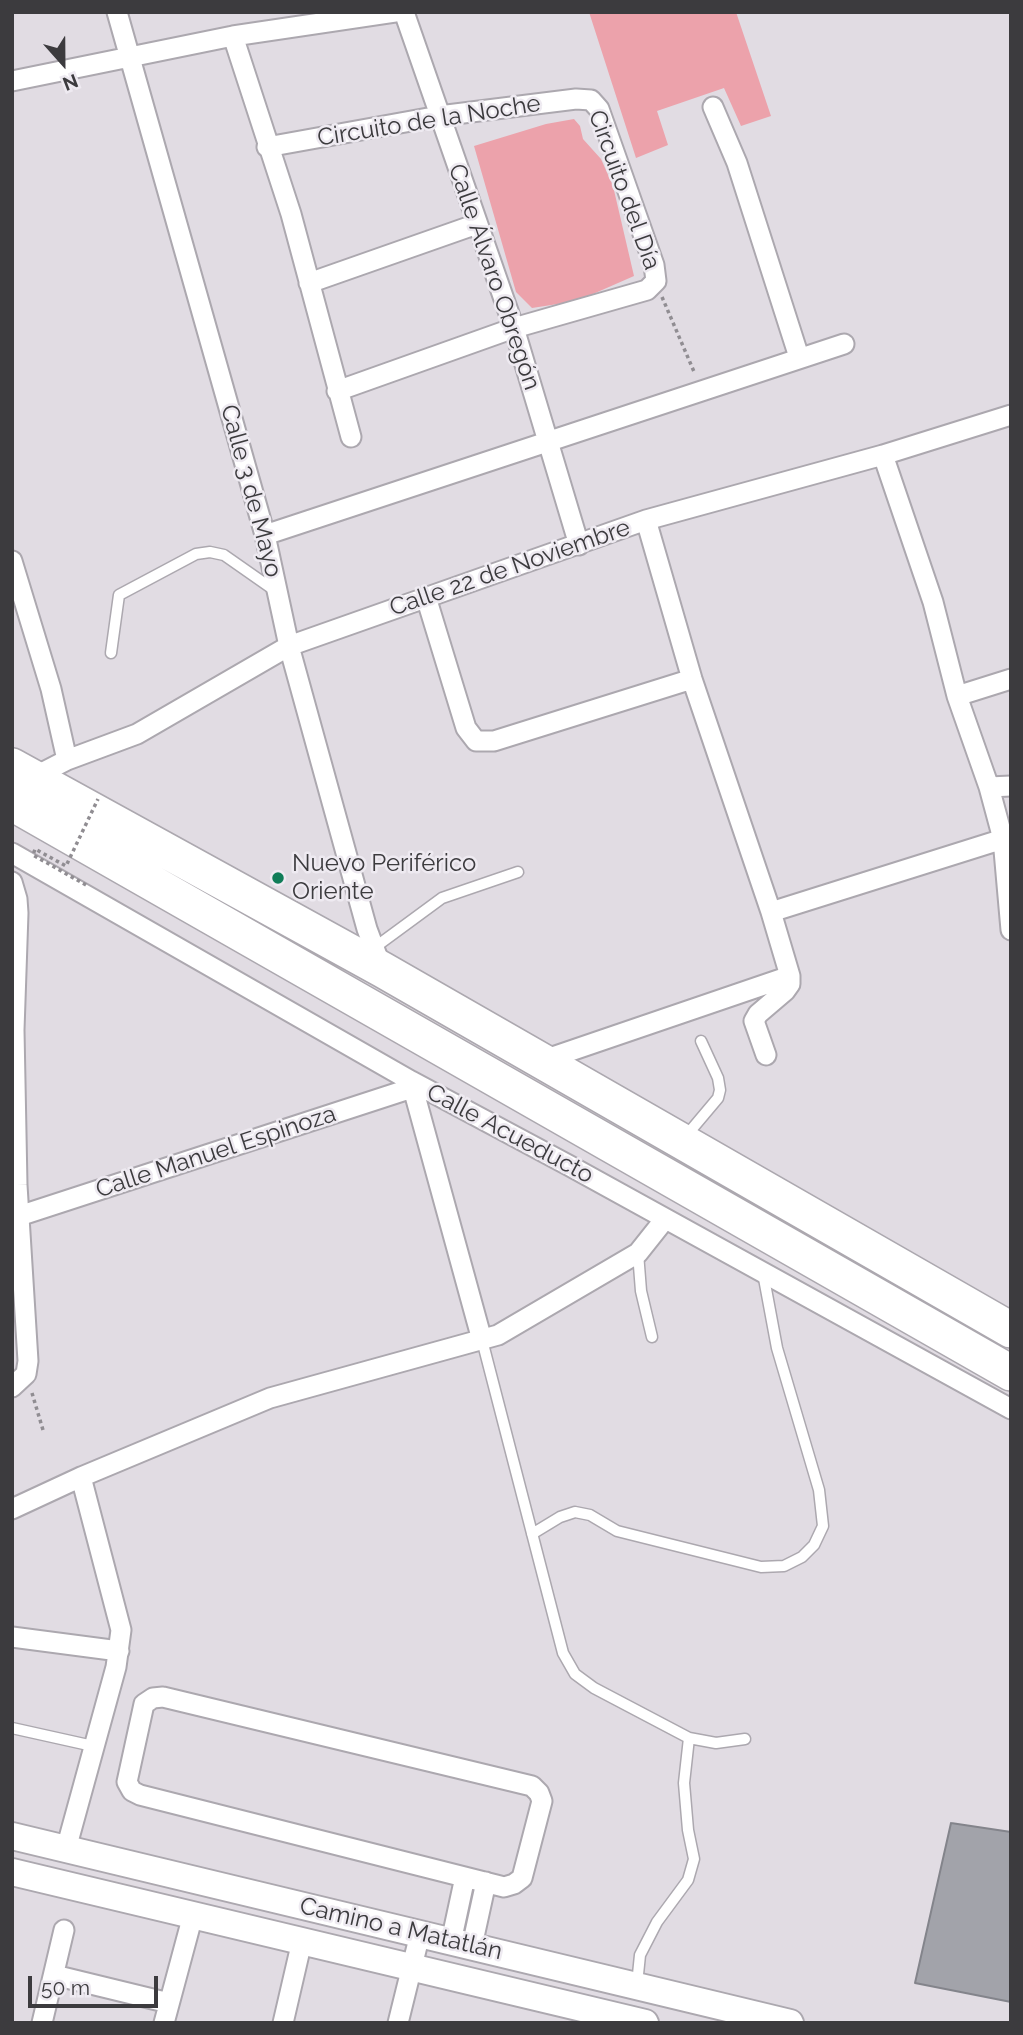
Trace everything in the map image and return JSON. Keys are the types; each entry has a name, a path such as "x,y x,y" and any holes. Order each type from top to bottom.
{"highway":[{"path":"19,782 378,959 541,1061 1011,1330"},
{"path":"19,782 1011,1373"}],"street":[{"name":"Calle 3 de Mayo","path":"117,12 265,535 289,646 363,915 378,959"},
{"path":"12,81 233,37 395,12"},
{"name":"Calle Álvaro Obregón","path":"404,12 514,328 579,545"},
{"path":"233,37 291,214 351,438"},
{"name":"Circuito de la Noche","path":"267,146 439,116 576,99 591,100"},
{"name":"Circuito del Día","path":"337,391 514,328 647,290 656,281 654,265 603,122 591,100"},
{"path":"713,107 737,163 799,357"},
{"path":"309,283 477,224"},
{"path":"265,535 844,344"},
{"name":"Calle 22 de Noviembre","path":"19,782 137,734 289,646 646,520 883,455 1011,415"},
{"path":"883,455 933,602 957,696 1007,842 1011,930"},
{"path":"646,520 692,679 790,976 790,984 785,991 758,1014 754,1021 766,1055"},
{"path":"12,561 51,689 68,760"},
{"path":"426,597 466,728 476,741 494,741 692,679"},
{"path":"957,696 1011,679"},
{"path":"989,787 1011,786"},
{"path":"771,912 1007,842"},
{"name":"Calle Acueducto","path":"12,853 412,1084 666,1219 1011,1409"},
{"path":"12,882 18,913 13,1030 15,1184 19,1216 19,1380"},
{"path":"541,1061 790,976"},
{"path":"412,1084 482,1340"},
{"name":"Calle Manuel Espinoza","path":"19,1216 412,1084"},
{"path":"12,1509 81,1477 270,1398 498,1335 638,1254 666,1219"},
{"path":"66,1849 119,1651 121,1630 81,1477"},
{"path":"12,1637 119,1651"},
{"path":"163,1697 532,1786 542,1801 522,1878 514,1884 504,1886 465,1877 132,1791 127,1783 144,1704 153,1698 163,1697"},
{"name":"Camino a Matatlán","path":"12,1836 790,2023"},
{"name":"Camino a Matatlán","path":"12,1872 645,2023"},
{"path":"462,1944 465,1877"},
{"path":"191,1879 175,1886 172,1903 192,1915 222,1905 222,1886"},
{"path":"462,1944 486,1882"},
{"path":"164,2023 192,1915"},
{"path":"43,2023 64,1930"},
{"path":"398,2023 420,1934"},
{"path":"283,2023 302,1941"},
{"path":"54,1975 169,2003"}],"lane":[{"path":"111,653 119,595 196,554 210,552 224,555 278,592"},
{"path":"378,959 397,929 442,898 518,872"},
{"path":"681,1141 718,1098 720,1090 718,1078 701,1041"},
{"path":"638,1254 642,1291 652,1336"},
{"path":"532,1534 560,1517 575,1512 590,1515 617,1531 761,1567 784,1566 802,1557 814,1545 823,1526 819,1490 777,1348 763,1272"},
{"path":"482,1340 563,1653 575,1674 594,1688 689,1738 716,1742 745,1739"},
{"path":"12,1728 93,1746"},
{"path":"637,1986 640,1955 657,1922 688,1880 694,1859 688,1830 684,1783 689,1738"}],"path":[{"name":"Circuito del Día","path":"656,281 702,392"},
{"path":"86,885 33,855 36,849 65,866 98,799"},
{"path":"19,1380 43,1430"}],"shaded area":[{"path":"589,12 736,12 771,116 741,126 724,88 657,111 668,145 636,158"},
{"path":"574,119 580,126 583,139 601,159 613,186 634,276 577,301 532,308 516,292 474,146 546,124"}],"building":[{"path":"951,1823 1011,1832 1011,2002 915,1983"}],"place":[{"name":"Nuevo Periférico Oriente","path":"278,878"}]}
